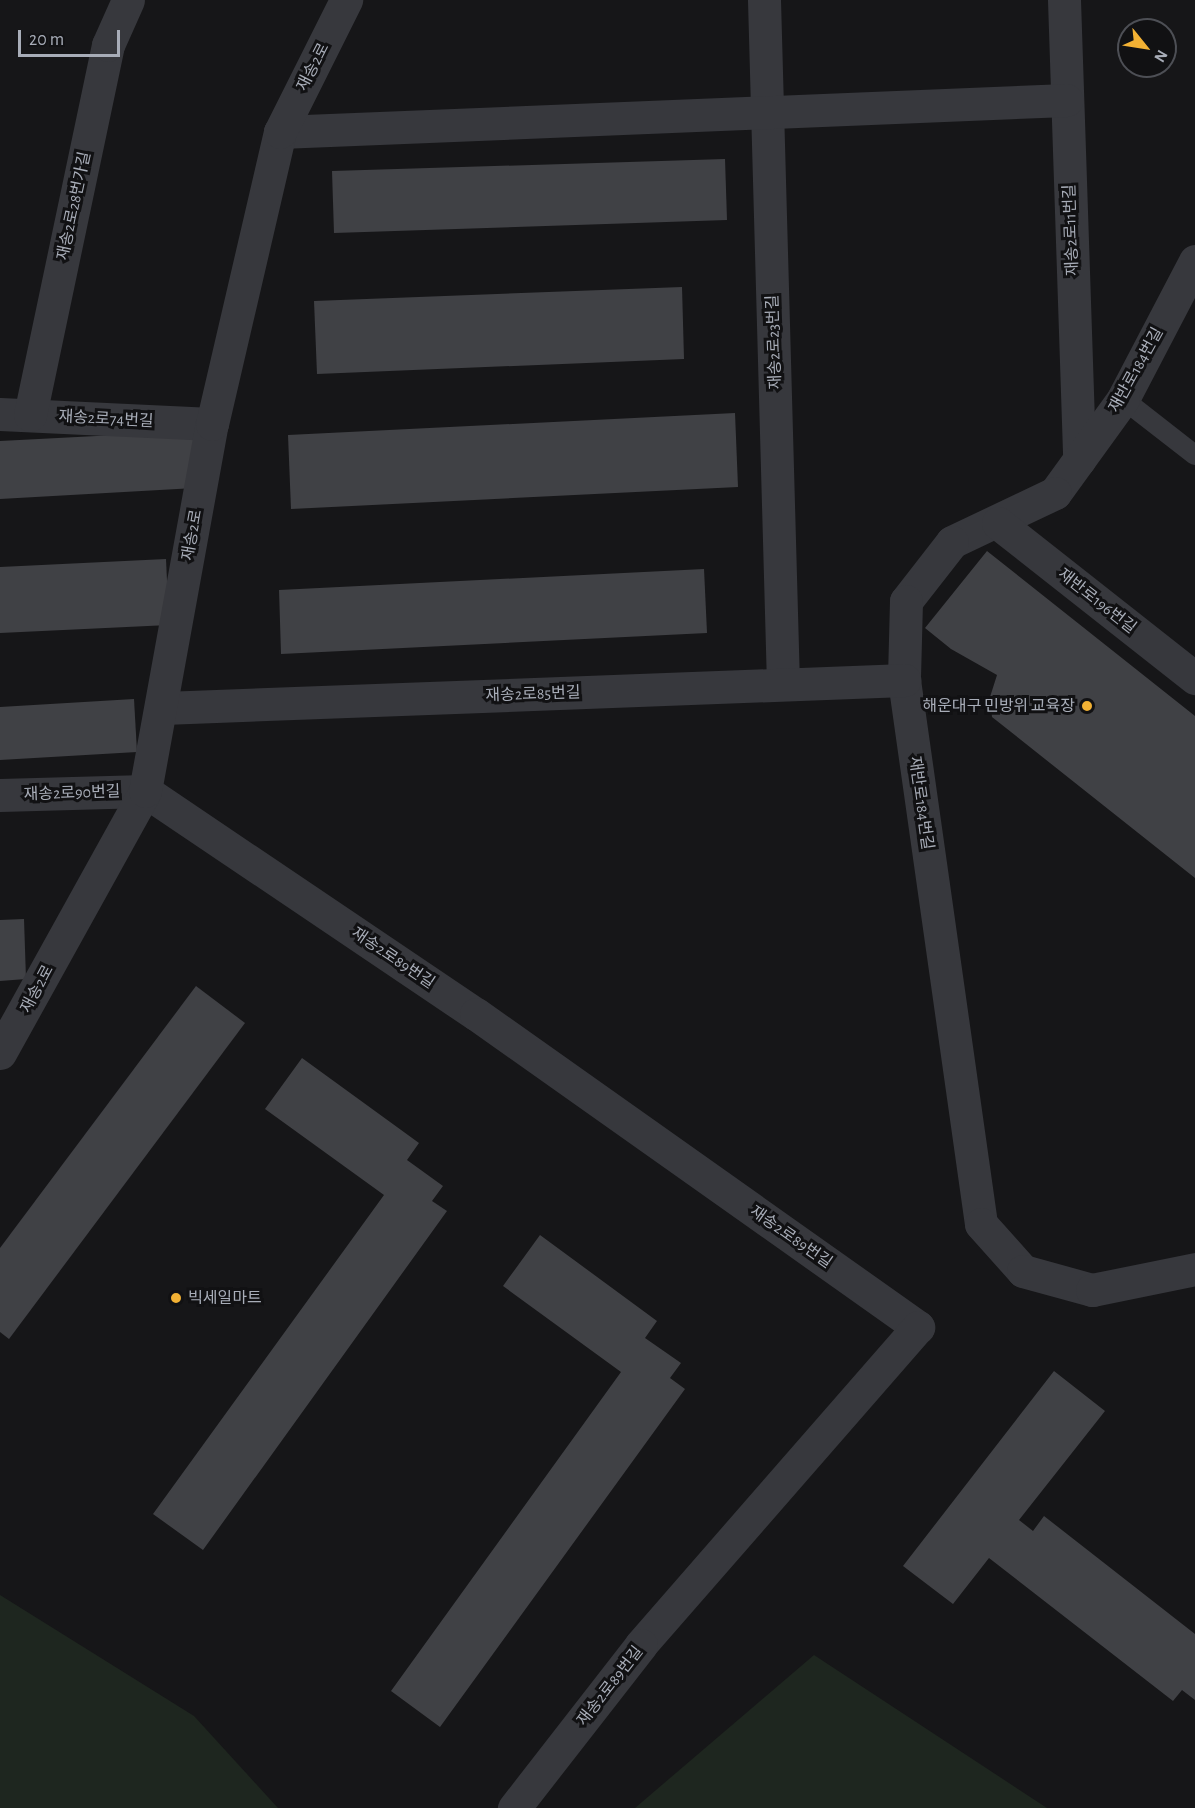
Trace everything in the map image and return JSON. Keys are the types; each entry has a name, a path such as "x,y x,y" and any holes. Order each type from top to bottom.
{"street":[{"name":"재송2로28번가길","path":"15,414 108,45 128,0"},
{"name":"재송2로","path":"0,1053 145,790 163,708 212,424 280,132 346,0"},
{"name":"재송2로23번길","path":"764,0 783,684"},
{"name":"재송2로11번길","path":"1064,0 1079,460"},
{"path":"280,132 1066,100"},
{"name":"재반로184번길","path":"1195,261 1123,399 1055,493 998,523 952,542 906,601 904,680 981,1224 1023,1271 1092,1290 1195,1269"},
{"name":"재송2로74번길","path":"15,414 212,424"},
{"name":"재반로196번길","path":"998,523 1195,678"},
{"name":"재송2로85번길","path":"163,708 904,680"},
{"name":"재송2로90번길","path":"0,795 145,790"},
{"name":"재송2로89번길","path":"145,790 476,1014 918,1327 641,1645 514,1808"}],"lane":[{"path":"1123,399 1195,455"}],"shaded area":[{"path":"0,1595 194,1716 278,1808 0,1808"},
{"path":"814,1655 1047,1808 635,1808"}],"building":[{"path":"725,159 727,220 334,233 332,171"},
{"path":"682,287 684,359 317,374 314,301"},
{"path":"735,413 738,487 291,509 288,435"},
{"path":"193,431 195,488 0,499 0,441"},
{"name":"해운대구 민방위 교육장","path":"987,551 1195,716 1195,878 992,717 990,697 997,675 951,649 925,628"},
{"path":"166,559 169,625 0,633 0,567"},
{"path":"704,569 707,633 281,654 279,590"},
{"path":"134,699 137,752 0,760 0,707"},
{"path":"24,919 26,979 0,981 0,920"},
{"path":"196,986 245,1023 9,1339 0,1332 0,1248"},
{"path":"302,1058 419,1143 407,1160 443,1186 432,1201 447,1211 203,1550 153,1514 384,1195 265,1109"},
{"path":"540,1235 657,1321 645,1338 681,1363 670,1378 685,1389 440,1727 391,1691 621,1372 503,1286"},
{"path":"1054,1371 1105,1411 1019,1520 1033,1531 1044,1516 1195,1634 1195,1700 1182,1690 1173,1701 989,1558 953,1604 903,1566"}],"place":[{"name":"해운대구 민방위 교육장","path":"1087,706"},
{"name":"빅세일마트","path":"176,1298"}]}
